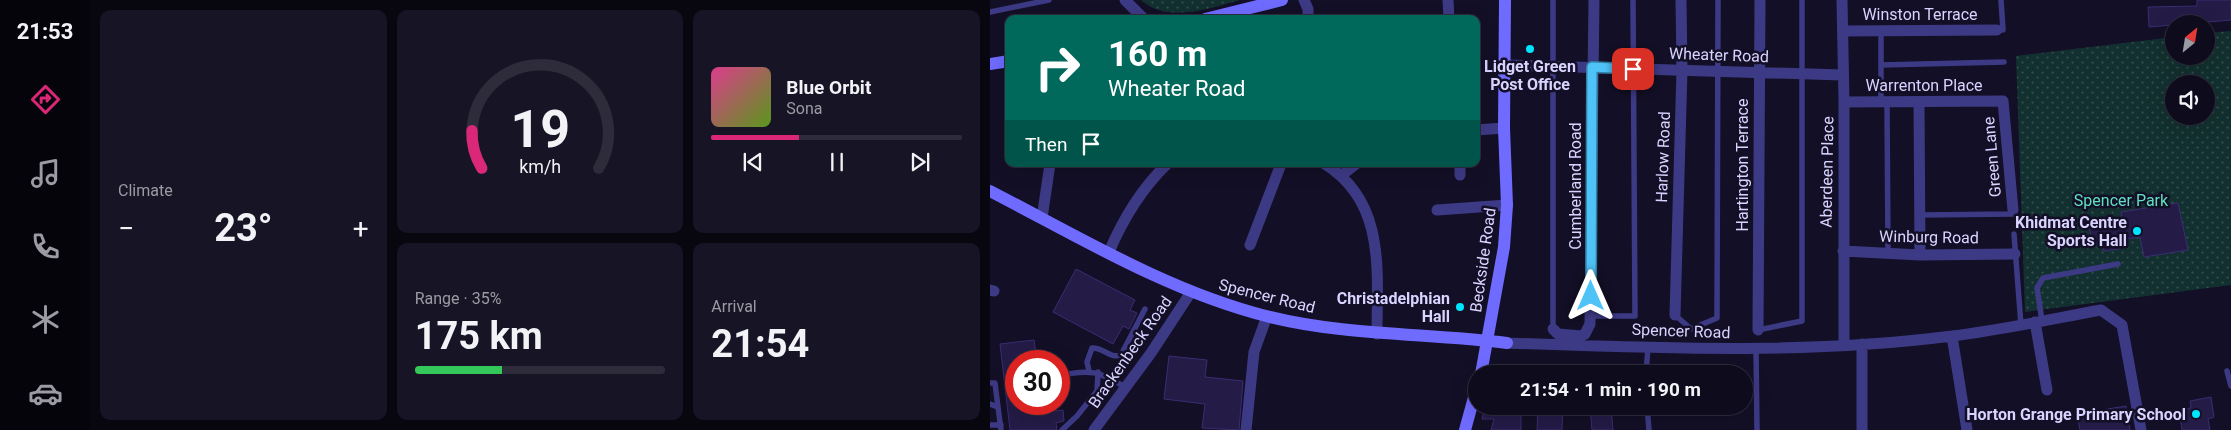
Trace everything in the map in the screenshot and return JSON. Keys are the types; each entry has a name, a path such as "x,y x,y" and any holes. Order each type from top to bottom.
{"street":[{"path":"1125,0 1140,15"},
{"path":"1221,15 1282,0"},
{"path":"1304,0 1308,9 1308,15"},
{"path":"1448,0 1449,15"},
{"name":"Beckside Road","path":"1483,365 1504,247 1507,205 1504,128 1505,0"},
{"name":"Cumberland Road","path":"1591,316 1594,0"},
{"name":"Harlow Road","path":"1674,315 1682,70 1681,0"},
{"name":"Hartington Terrace","path":"1758,330 1760,0"},
{"name":"Aberdeen Place","path":"1842,0 1844,345"},
{"name":"Winston Terrace","path":"1843,31 2000,30"},
{"path":"990,64 1005,61"},
{"name":"Wheater Road","path":"1505,65 1843,75"},
{"name":"Warrenton Place","path":"1844,102 2003,101"},
{"name":"Green Lane","path":"2003,101 2013,210"},
{"path":"1919,102 1920,255"},
{"path":"1480,130 1504,128"},
{"path":"1042,218 1050,167"},
{"path":"1109,252 1132,206 1153,178 1164,167"},
{"path":"1250,244 1280,167"},
{"path":"1329,167 1342,175 1359,199 1370,222 1377,249 1377,334"},
{"path":"1342,175 1352,167"},
{"name":"Spencer Road","path":"990,191 1190,292 1267,316 1377,334 1487,340 1507,343 1723,350 1862,344 1952,336 2101,310 2122,325 2142,430"},
{"path":"1437,210 1507,205"},
{"name":"Winburg Road","path":"1843,251 1920,255 2014,254"},
{"name":"Brackenbeck Road","path":"1094,430 1127,388 1190,292"},
{"path":"1246,430 1254,352 1267,316"},
{"path":"1553,329 1554,333 1581,336 1588,329 1591,316"},
{"path":"2038,322 2047,390"},
{"path":"1952,336 1967,430"},
{"path":"1862,344 1862,430"},
{"path":"1465,430 1469,415"}],"lane":[{"path":"990,12 1049,0"},
{"path":"1553,0 1553,329"},
{"path":"1591,316 1635,316 1633,0"},
{"path":"1674,315 1691,328 1717,318 1718,0"},
{"path":"1758,330 1802,321 1802,0"},
{"path":"2000,30 2001,0"},
{"path":"1881,31 1888,253"},
{"path":"1881,65 2004,62"},
{"path":"1920,215 2013,214 2013,210"},
{"path":"2014,234 2014,254 2021,325"},
{"path":"2038,322 2037,288 2043,278 2118,264"},
{"path":"1089,371 1087,362 1092,348 1097,348 1114,357 1121,355 1145,309"},
{"path":"1647,365 1648,347"},
{"path":"1756,348 1756,430"},
{"path":"2227,371 2231,386"},
{"path":"1070,374 1098,372 1127,388"},
{"path":"1062,430 1077,416 1097,391 1098,372"},
{"path":"990,383 995,383 1001,427 990,426"},
{"path":"990,404 998,407"},
{"path":"1648,415 1649,430"}],"green space":[{"path":"1141,0 1240,0 1203,10 1176,13 1152,7"},
{"name":"Spencer Park","path":"2231,31 2231,285 2025,312 2016,56 2165,38 2165,65 2215,65 2215,32"}],"building":[{"path":"2197,0 2231,0 2231,20 2215,21 2215,15 2165,15 2165,26 2149,27 2148,7 2197,6"},
{"name":"Khidmat Centre Sports Hall","path":"2178,203 2188,250 2144,257 2140,237 2118,240 2119,249 2104,251 2102,242 2092,244 2089,225 2122,220 2121,212"},
{"path":"1076,269 1135,300 1130,310 1137,313 1129,329 1123,326 1113,344 1053,312"},
{"path":"1034,340 1035,350 1005,350 1005,387 1000,344"},
{"path":"1169,356 1207,360 1205,377 1243,381 1239,430 1202,428 1205,404 1164,399"},
{"name":"Horton Grange Primary School","path":"2211,397 2214,417 2208,419 2210,430 2182,430 2179,410 2191,408 2190,401"},
{"path":"2126,406 2130,430 2080,430 2077,414"},
{"path":"1008,415 1063,415 1064,421 1056,423 1057,430 1010,430"},
{"path":"1483,415 1521,415 1521,430 1491,430 1494,419 1482,419"},
{"path":"1538,415 1563,415 1562,430 1537,430"},
{"path":"1591,415 1612,415 1613,430 1592,430"}],"place":[{"name":"Lidget Green Post Office","path":"1530,49"},
{"name":"Khidmat Centre Sports Hall","path":"2137,231"},
{"name":"Christadelphian Hall","path":"1460,307"},
{"name":"Horton Grange Primary School","path":"2196,414"}],"route":[{"path":"1591,296 1592,67 1633,69"}]}
